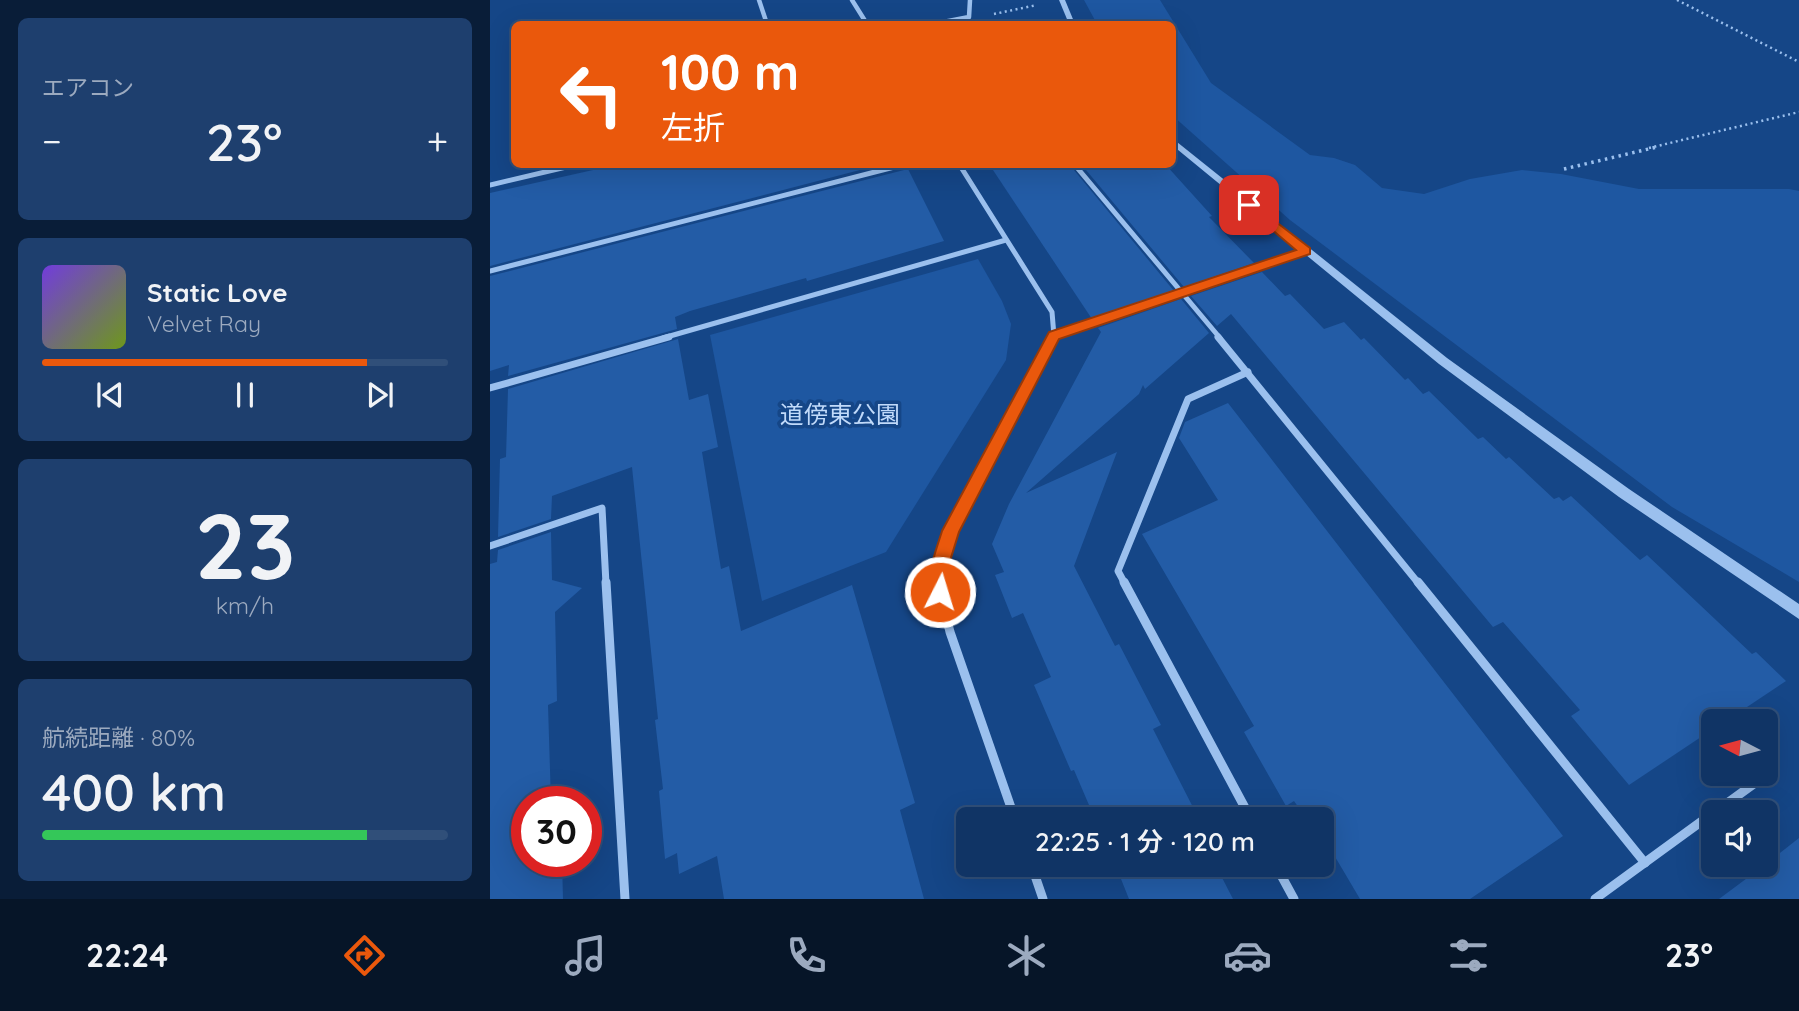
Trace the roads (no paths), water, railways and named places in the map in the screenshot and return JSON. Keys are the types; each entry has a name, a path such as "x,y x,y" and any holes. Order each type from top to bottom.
{"street":[{"path":"759,0 765,21"},
{"path":"852,0 865,21"},
{"path":"948,21 969,17 970,0"},
{"path":"1062,0 1071,21"},
{"path":"1176,143 1443,362 1624,493 1799,612"},
{"path":"490,185 562,168"},
{"path":"490,271 890,168"},
{"path":"962,168 1052,313 1054,336 950,531 941,561 940,592 950,632 1011,807"},
{"path":"1077,168 1248,372 1645,863"},
{"path":"490,388 1006,240"},
{"path":"1054,336 1305,251"},
{"path":"1245,807 1118,571 1188,399 1248,372"},
{"path":"490,546 602,508 625,899"},
{"path":"1732,800 1751,786"},
{"path":"1595,899 1701,822"},
{"path":"1035,877 1043,899"},
{"path":"1282,877 1293,899"}],"park label":[{"name":"道傍東公園","path":"840,415"}]}
